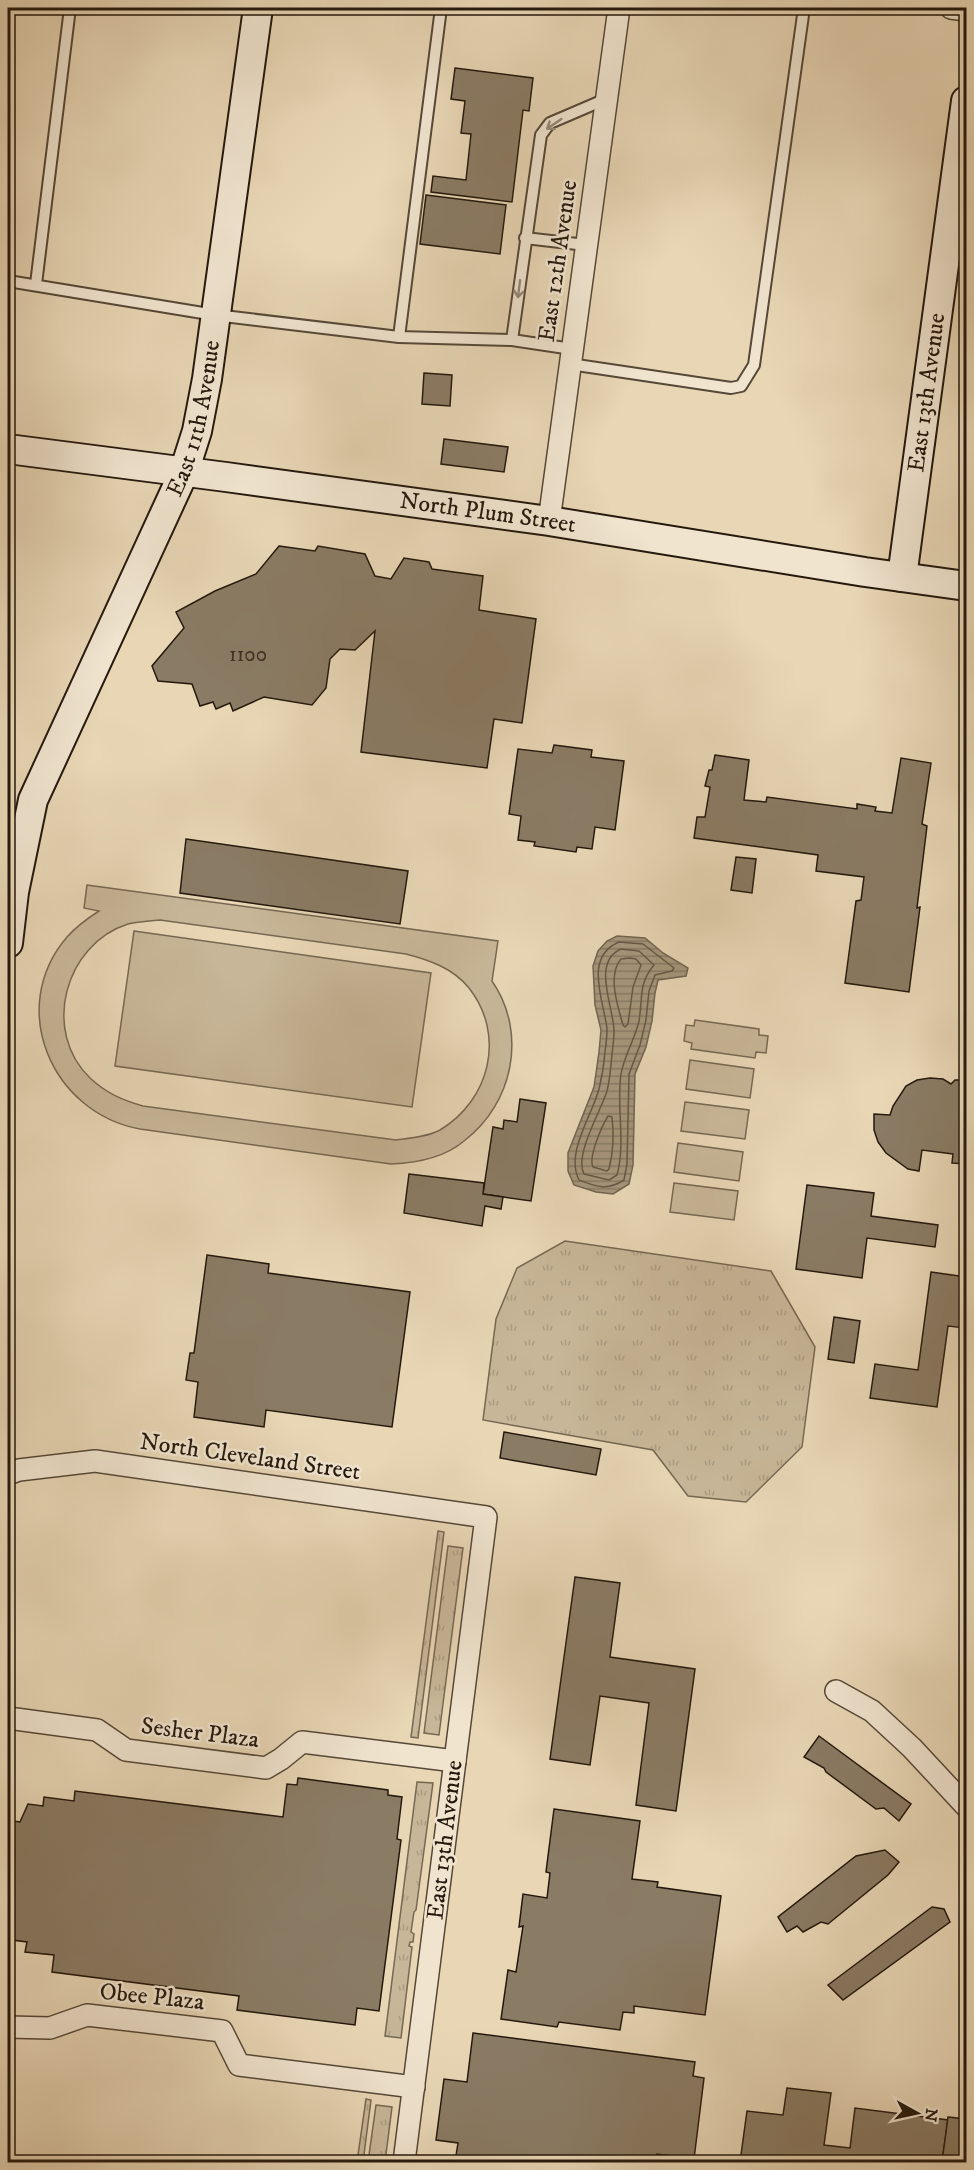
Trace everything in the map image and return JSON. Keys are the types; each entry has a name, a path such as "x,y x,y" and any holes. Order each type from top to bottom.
{"street":[{"name":"East 11th Avenue","path":"8,943 14,892 33,800 184,472 197,431 207,379 258,8"},
{"name":"East 12th Avenue","path":"549,521 619,8"},
{"path":"951,8 966,9"},
{"name":"East 13th Avenue","path":"902,577 966,102"},
{"name":"North Plum Street","path":"8,449 549,521 966,586"},
{"name":"East 11th Avenue","path":"8,822 33,800"},
{"name":"North Cleveland Street","path":"8,1474 19,1470 95,1461 486,1517"},
{"name":"East 13th Avenue","path":"404,2163 486,1517"},
{"path":"836,1691 872,1711 912,1748 966,1806"},
{"name":"Sesher Plaza","path":"8,1718 97,1730 126,1750 266,1768 302,1742 454,1761"},
{"name":"Obee Plaza","path":"8,2027 50,2028 87,2015 222,2031 239,2065 414,2087"}],"lane":[{"path":"36,284 70,8"},
{"path":"399,337 441,8"},
{"path":"8,280 215,315 399,337 512,340 571,357 731,388 741,386 754,365 804,8"},
{"path":"512,340 541,135 550,123 606,99"},
{"path":"525,238 586,245"}],"green space":[{"path":"87,885 498,941 492,981 503,1001 510,1023 512,1045 510,1067 504,1088 494,1108 481,1126 456,1147 420,1161 391,1164 140,1129 109,1119 83,1102 62,1080 48,1054 40,1025 40,995 49,965 67,937 99,911 84,908","holes":["160,920 406,954 432,962 463,981 480,1006 487,1026 489,1046 487,1065 481,1084 471,1102 440,1130 424,1136 396,1140 143,1106 115,1095 90,1078 75,1059 66,1037 64,1014 67,991 75,969 89,950 106,934 128,924"]},
{"path":"134,931 431,973 412,1107 115,1066"},
{"path":"695,1020 759,1029 759,1035 768,1036 766,1053 756,1052 755,1058 691,1049 692,1043 684,1041 686,1025 694,1026"},
{"path":"690,1060 754,1069 750,1098 686,1089"},
{"path":"685,1102 749,1110 745,1139 681,1131"},
{"path":"678,1143 743,1152 739,1181 674,1172"},
{"path":"674,1183 738,1191 734,1220 670,1212"},
{"path":"565,1241 771,1271 815,1347 802,1447 746,1502 688,1496 653,1450 483,1420 496,1319 517,1268"},
{"path":"438,1531 444,1532 418,1738 411,1737"},
{"path":"448,1546 463,1548 439,1735 424,1733"},
{"path":"417,1782 433,1783 411,1932 414,1934 413,1942 410,1942 409,1946 412,1947 401,2038 385,2036"},
{"path":"366,2099 371,2100 363,2162 357,2162"},
{"path":"376,2105 392,2107 385,2162 368,2162"}],"water":[{"path":"617,936 645,938 663,953 688,968 686,976 658,980 646,1047 635,1074 633,1165 629,1184 613,1194 596,1192 574,1185 568,1171 568,1153 594,1087 599,1052 601,1030 595,1005 593,966 598,951 607,941"}],"building":[{"path":"455,68 533,78 529,111 523,110 512,202 431,192 433,176 466,180 471,134 461,133 465,101 451,99"},
{"path":"426,195 506,205 500,254 420,244"},
{"path":"424,373 452,375 450,406 422,404"},
{"path":"444,439 508,447 504,472 441,464"},
{"path":"279,546 315,551 318,546 365,554 375,576 391,579 404,558 429,562 432,569 483,576 479,610 536,619 522,723 494,719 487,768 361,752 375,631 355,650 340,649 330,659 326,688 312,705 264,697 233,711 230,703 216,709 213,702 200,706 192,684 158,681 152,666 184,628 176,612 215,591 256,574"},
{"path":"966,705 966,743 960,742"},
{"path":"554,745 592,750 591,757 624,761 615,830 595,827 592,849 577,847 576,852 534,846 535,842 518,840 521,816 509,814 518,749 552,753"},
{"path":"715,755 749,760 744,800 766,802 767,797 857,809 857,804 876,807 875,811 892,813 901,758 931,763 922,824 927,826 909,992 845,983 856,901 861,900 864,877 816,871 818,855 694,838 697,817 705,817 710,787 705,786"},
{"path":"186,839 408,871 400,924 180,893"},
{"path":"736,857 756,859 752,893 731,890"},
{"path":"943,1079 951,1084 955,1080 960,1080 966,1085 966,1164 952,1163 953,1154 922,1150 919,1171 908,1169 886,1153 878,1142 874,1130 874,1114 890,1115 906,1086 917,1080"},
{"path":"520,1099 546,1103 531,1201 483,1194 493,1127 503,1129 504,1120 517,1122"},
{"path":"409,1174 484,1183 483,1194 503,1197 501,1209 485,1206 482,1226 404,1213"},
{"path":"807,1185 874,1193 871,1216 938,1225 935,1247 867,1238 862,1278 796,1269"},
{"path":"207,1255 269,1264 268,1273 410,1292 392,1427 266,1410 264,1427 194,1417 198,1382 186,1380 190,1353 194,1353"},
{"path":"931,1272 966,1277 966,1328 948,1326 937,1407 870,1398 875,1364 918,1370"},
{"path":"834,1317 860,1321 854,1363 828,1359"},
{"path":"504,1432 601,1449 596,1475 500,1458"},
{"path":"575,1577 620,1583 610,1657 695,1669 676,1811 636,1805 649,1703 600,1696 590,1765 550,1759"},
{"path":"819,1736 911,1804 899,1821 884,1808 876,1809 826,1772 824,1768 804,1757"},
{"path":"298,1778 388,1790 388,1795 402,1797 397,1839 401,1840 379,2011 357,2008 355,2025 237,2010 239,1996 52,1972 54,1955 25,1952 27,1942 12,1940 8,1919 8,1871 14,1821 20,1822 28,1804 43,1806 44,1797 74,1801 75,1791 283,1817 287,1784 297,1785"},
{"path":"554,1809 640,1821 632,1879 658,1882 657,1887 721,1896 705,2015 634,2006 634,2013 623,2012 620,2030 559,2022 557,2027 501,2019 508,1970 516,1972 523,1926 519,1927 523,1894 547,1898 550,1873 546,1872"},
{"path":"885,1850 899,1862 888,1875 828,1924 821,1922 803,1932 797,1926 787,1932 778,1917 856,1856"},
{"path":"932,1907 944,1909 950,1922 843,2000 828,1985"},
{"path":"473,2033 695,2062 693,2076 704,2078 694,2159 657,2154 656,2162 455,2162 458,2143 436,2140 444,2079 467,2082"},
{"path":"787,2088 831,2093 824,2145 850,2148 855,2108 948,2120 942,2162 740,2162 747,2111 783,2115"},
{"path":"948,2117 966,2119 966,2162 942,2162"}]}
